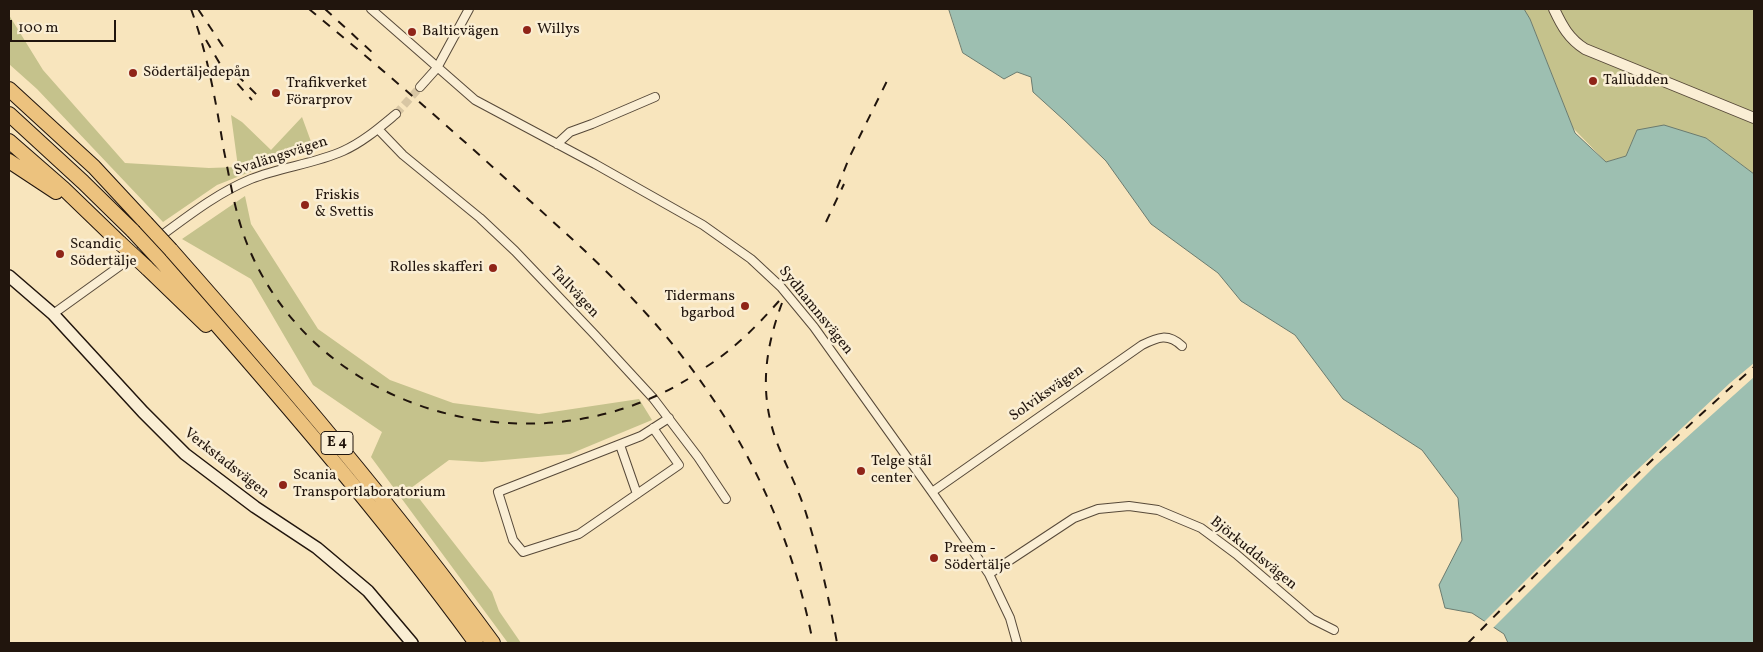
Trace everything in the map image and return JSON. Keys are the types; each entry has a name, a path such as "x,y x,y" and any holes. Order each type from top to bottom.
{"highway":[{"name":"E 4","path":"9,89 94,167 171,250 252,342 352,461 494,643"},
{"name":"E 4","path":"9,114 83,182 159,259 334,461 476,643"},
{"path":"9,141 64,189 255,369"},
{"path":"9,162 48,186 96,221"}],"main road":[{"name":"Verkstadsvägen","path":"9,276 53,314 143,412 185,454 255,507 317,548 368,591 412,643"}],"street":[{"name":"Sydhamnsvägen","path":"371,9 475,100 704,225 751,259 781,287 814,327 989,574 1010,618 1017,643"},
{"path":"420,87 437,68 469,9"},
{"path":"1554,9 1562,27 1569,36 1585,49 1754,118"},
{"path":"557,144 570,132 655,97"},
{"name":"Svalängsvägen","path":"53,314 190,214 228,190 267,173 343,151 378,129 396,114"},
{"name":"Tallvägen","path":"378,129 403,155 480,218 515,251 653,398 726,499"},
{"name":"Solviksvägen","path":"932,492 1142,345 1158,337 1169,338 1182,346"},
{"path":"653,428 679,465 578,534 523,552 513,540 498,492 641,436 653,428 669,418"},
{"path":"620,445 636,494"},
{"name":"Björkuddsvägen","path":"989,574 1074,518 1098,509 1129,506 1158,510 1201,528 1236,554 1312,619 1334,630"}],"shaded area":[{"path":"949,9 1524,9 1530,19 1575,133 1606,162 1626,156 1637,130 1664,125 1706,138 1754,174 1754,643 1508,643 1504,634 1472,613 1445,608 1439,585 1462,540 1458,498 1422,450 1343,399 1295,335 1241,301 1218,273 1151,224 1106,161 1033,92 1031,77 1017,72 1004,79 963,53"},
{"path":"1524,9 1754,9 1754,174 1706,138 1637,130 1626,156 1606,162 1573,128 1530,19"},
{"path":"9,15 43,70 125,163 209,168 238,167 231,115 242,122 271,150 302,117 313,147 217,185 163,222 37,89 9,64"},
{"path":"245,196 251,224 318,329 390,380 453,403 539,414 639,399 652,420 570,454 482,462 449,460 411,488 492,592 499,611 521,643 508,643 371,457 382,432 313,385 251,279 182,239"}],"pier":[{"path":"1754,363 1754,377 1656,465 1492,629 1483,623 1622,484"}],"tunnel":[{"path":"396,114 420,87"}],"railway":[{"path":"191,9 207,61 237,214 245,239 283,308 328,354 381,389 440,412 502,423 566,421 629,407 688,379"},
{"path":"198,9 228,54"},
{"path":"309,9 440,120 574,241 616,281 663,333 694,372 722,413 747,456 787,546 802,593 813,643"},
{"path":"325,9 374,54"},
{"path":"206,40 220,64 252,100"},
{"path":"237,75 257,95"},
{"path":"837,188 850,156 888,79"},
{"path":"826,222 844,184"},
{"path":"706,367 745,337 779,301"},
{"path":"782,303 768,354 766,371 767,405 776,440 802,501 810,527 831,609 837,643"},
{"path":"1468,643 1644,468 1754,367"}],"place":[{"name":"Willys","path":"527,30"},
{"name":"Balticvägen","path":"412,32"},
{"name":"Södertäljedepån","path":"133,73"},
{"name":"Talludden","path":"1593,81"},
{"name":"Trafikverket Förarprov","path":"276,93"},
{"name":"Friskis & Svettis","path":"305,205"},
{"name":"Scandic Södertälje","path":"60,254"},
{"name":"Rolles skafferi","path":"493,268"},
{"name":"Tidermans bgarbod","path":"745,306"},
{"name":"Telge stål center","path":"861,471"},
{"name":"Scania Transportlaboratorium","path":"283,485"},
{"name":"Preem - Södertälje","path":"934,558"}]}
